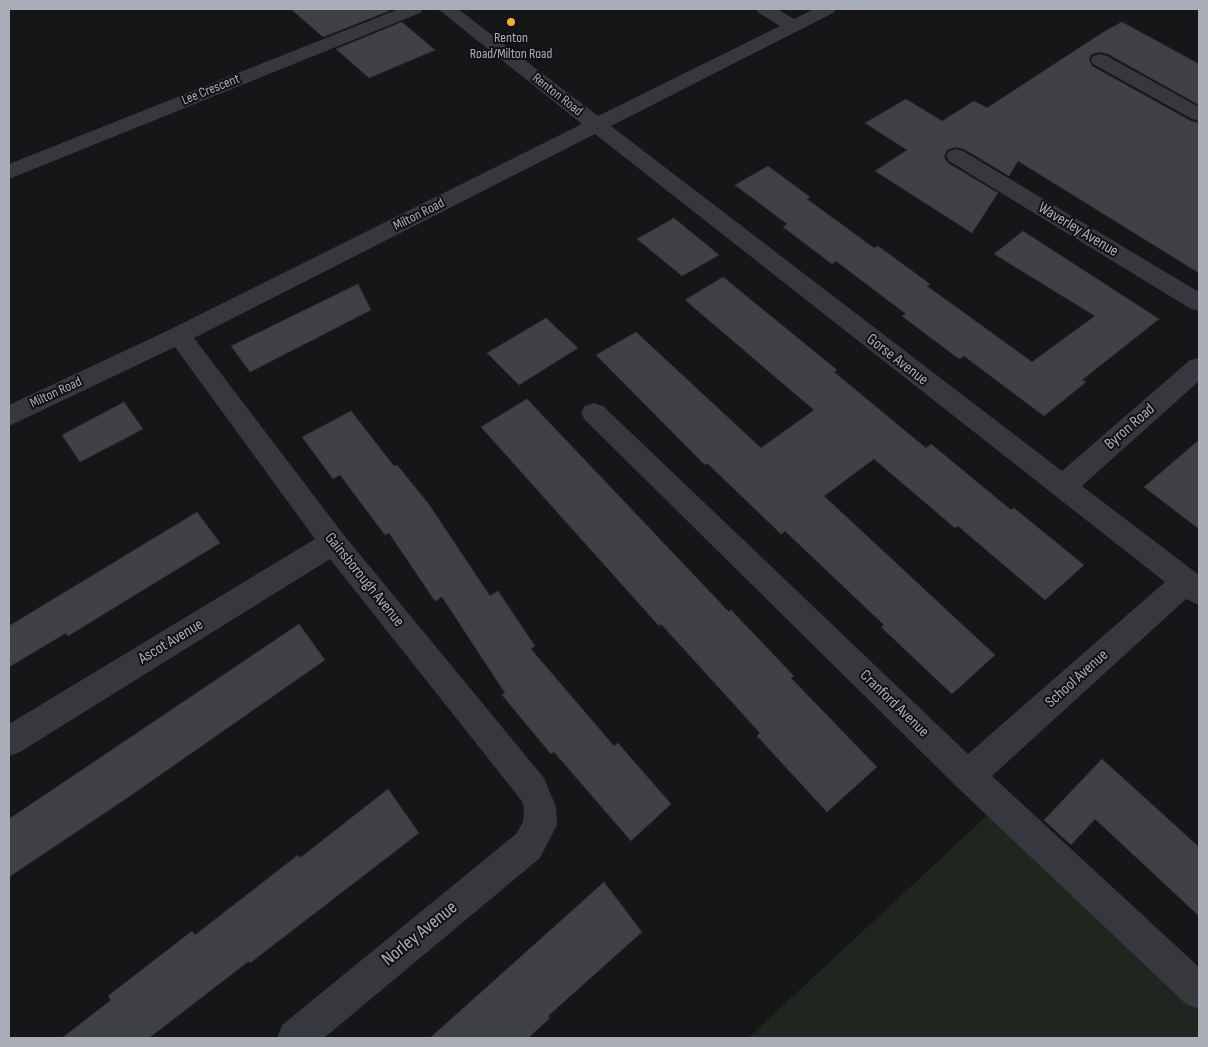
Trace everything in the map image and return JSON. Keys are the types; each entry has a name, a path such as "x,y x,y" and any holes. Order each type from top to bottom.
{"street":[{"name":"Lee Crescent","path":"9,172 414,9"},
{"name":"Renton Road","path":"447,9 596,126"},
{"path":"765,9 793,26"},
{"name":"Milton Road","path":"9,416 179,335 827,9"},
{"path":"1100,60 1199,115"},
{"name":"Gorse Avenue","path":"596,126 1192,587"},
{"name":"Waverley Avenue","path":"956,156 1199,303"},
{"name":"Gainsborough Avenue","path":"179,335 333,542 533,789 540,807 540,825"},
{"name":"Byron Road","path":"1062,487 1199,367"},
{"name":"Cranford Avenue","path":"594,413 968,776 1199,991"},
{"name":"Ascot Avenue","path":"9,741 333,542"},
{"name":"School Avenue","path":"968,776 1192,587"},
{"name":"Norley Avenue","path":"294,1038 528,846 540,825"}],"shaded area":[{"path":"994,809 1199,1006 1199,1038 748,1038"}],"building":[{"path":"291,9 386,9 389,11 323,37"},
{"path":"402,22 435,50 369,78 336,49"},
{"path":"1122,22 1199,64 1199,105 1108,54 1099,52 1092,54 1089,59 1092,66 1191,121 1199,123 1199,273 1018,161 1009,176 964,149 955,147 947,150 944,157 948,163 998,193 972,233 875,171 907,150 865,123 906,99 942,121 974,101 987,108 1105,31"},
{"path":"768,166 810,197 807,199 874,248 878,246 930,284 927,286 1032,362 1095,316 994,254 1023,231 1159,319 1082,380 1086,382 1044,416 964,356 959,359 902,316 906,314 836,261 832,264 783,227 787,224 735,185"},
{"path":"674,218 719,255 682,276 637,239"},
{"path":"723,277 837,370 834,372 926,448 931,444 1011,510 1014,508 1084,565 1045,600 958,526 955,528 874,459 824,496 995,655 952,694 881,627 884,625 785,531 781,534 707,463 705,465 596,355 636,332 761,448 814,410 685,300"},
{"path":"358,284 371,310 250,372 231,346"},
{"path":"546,318 578,348 519,385 487,353"},
{"path":"527,399 729,612 731,610 794,676 791,678 877,767 827,812 757,736 760,733 661,624 659,626 481,427"},
{"path":"124,402 143,429 80,462 62,435"},
{"path":"351,411 394,466 397,465 428,503 490,596 498,591 535,646 531,649 614,746 618,743 671,804 631,841 554,752 551,754 502,695 505,693 442,597 435,601 389,533 385,535 340,475 333,479 302,437"},
{"path":"1199,440 1199,529 1144,487"},
{"path":"197,512 220,543 68,636 66,633 9,667 9,626"},
{"path":"299,624 325,660 127,798 9,877 9,819"},
{"path":"1102,759 1199,847 1199,916 1095,819 1071,845 1044,820"},
{"path":"388,789 419,833 250,963 249,961 149,1038 62,1038 111,1000 108,996 192,931 195,935 298,855 300,858"},
{"path":"604,882 642,932 548,1016 550,1018 528,1038 430,1038"}],"place":[{"name":"Renton Road/Milton Road","path":"511,22"}]}
